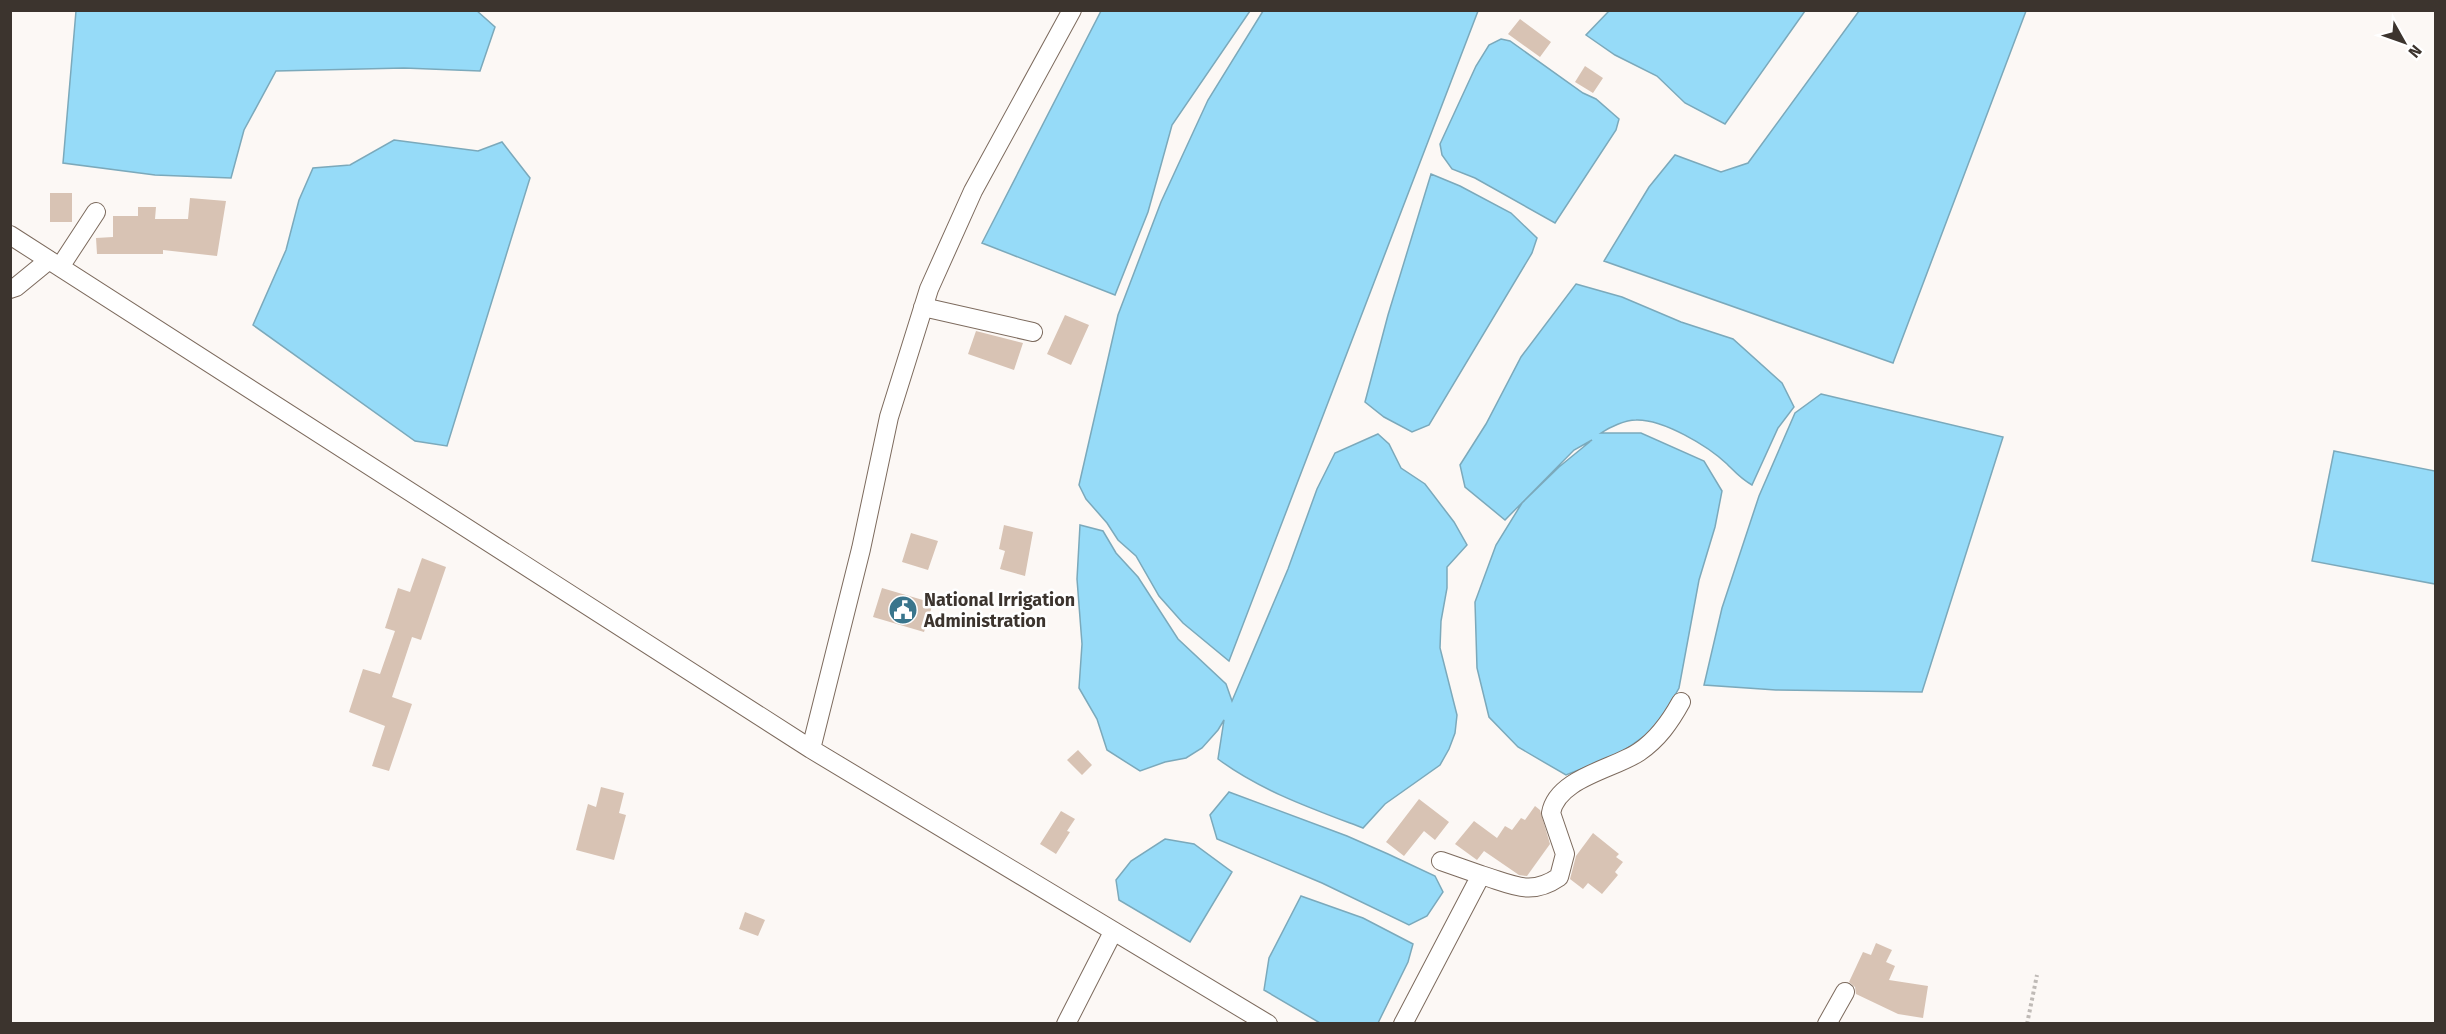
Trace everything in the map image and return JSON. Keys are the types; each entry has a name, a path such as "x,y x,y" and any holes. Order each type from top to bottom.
{"street":[{"path":"811,749 861,549 890,417 929,289 973,190 1072,10"},
{"path":"10,289 55,263 96,213"},
{"path":"10,235 811,749 1268,1023"},
{"path":"923,307 1033,332"},
{"path":"1441,861 1525,889 1540,888 1559,877 1565,854 1551,813 1552,807 1559,797 1581,777 1617,763 1647,746 1661,733 1681,702"},
{"path":"1403,1023 1481,875"},
{"path":"1066,1023 1113,932"},
{"path":"1827,1023 1845,992"}],"path":[{"path":"2027,1023 2037,975"}],"water":[{"path":"476,10 495,27 480,71 404,68 276,71 244,130 231,178 155,175 63,163 76,11"},
{"path":"1101,11 1250,11 1172,125 1148,212 1115,295 982,243"},
{"path":"1263,11 1478,11 1229,661 1183,623 1159,596 1136,556 1118,540 1086,499 1079,485 1118,315 1161,202 1208,100"},
{"path":"1609,11 1805,11 1725,124 1685,103 1657,76 1615,55 1586,35"},
{"path":"1859,11 2026,11 1893,363 1604,261 1649,187 1675,155 1721,172 1748,163"},
{"path":"1501,39 1510,41 1583,93 1596,99 1619,119 1616,130 1555,223 1475,178 1452,169 1442,155 1440,144 1476,66 1489,45"},
{"path":"394,140 478,151 502,142 530,178 447,446 415,441 253,325 286,250 299,200 313,168 350,165"},
{"path":"1431,174 1460,186 1511,213 1537,238 1532,253 1429,425 1412,432 1384,417 1365,402 1388,315"},
{"path":"1576,284 1622,297 1681,322 1733,339 1782,383 1794,407 1778,428 1752,485 1709,449 1659,424 1632,420 1601,433 1641,433 1704,461 1722,491 1715,527 1699,580 1679,688 1657,727 1619,754 1566,775 1518,747 1489,717 1477,668 1475,602 1496,545 1522,503 1559,467 1592,440 1574,450 1505,520 1465,487 1460,465 1486,424 1521,357"},
{"path":"1821,394 2003,437 1922,692 1776,690 1704,685 1722,608 1759,496 1795,413"},
{"path":"1378,434 1389,444 1401,468 1425,484 1454,522 1467,545 1447,567 1447,588 1441,621 1440,648 1457,715 1455,733 1440,765 1385,804 1363,828 1270,790 1218,759 1224,720 1202,748 1186,758 1165,762 1140,771 1107,750 1097,719 1079,688 1082,644 1077,579 1080,525 1103,531 1116,553 1138,577 1178,639 1226,684 1232,701 1288,569 1317,489 1335,453"},
{"path":"2334,451 2435,471 2435,584 2312,561"},
{"path":"1229,792 1347,836 1388,854 1435,876 1443,892 1427,916 1409,925 1322,883 1217,839 1210,815"},
{"path":"1165,839 1194,844 1232,872 1190,942 1119,900 1116,880 1131,861"},
{"path":"1301,896 1363,918 1413,944 1408,962 1378,1023 1320,1023 1264,990 1269,958"}],"building":[{"path":"1520,19 1551,42 1540,57 1508,34"},
{"path":"1585,66 1603,78 1593,93 1575,82"},
{"path":"50,193 72,193 72,222 50,222"},
{"path":"190,198 226,201 217,256 163,250 163,254 97,254 96,238 113,237 113,216 138,216 138,207 156,207 155,219 188,219"},
{"path":"1065,315 1089,325 1071,365 1047,354"},
{"path":"976,331 1023,343 1014,370 968,354"},
{"path":"1004,525 1033,532 1025,576 1000,569 1005,551 999,549"},
{"path":"911,533 938,541 928,570 902,562"},
{"path":"422,558 446,567 421,640 412,637 392,697 412,704 389,771 372,766 385,726 349,712 363,669 380,674 395,631 385,628 398,588 410,592"},
{"name":"National Irrigation Administration","path":"882,588 933,603 924,632 873,617"},
{"path":"1078,750 1092,765 1082,775 1067,760"},
{"path":"601,787 624,793 619,813 626,815 614,860 576,850 588,804 596,807"},
{"path":"1419,799 1449,822 1435,840 1424,831 1404,856 1386,842"},
{"path":"1535,806 1540,810 1550,844 1527,876 1519,875 1484,851 1477,860 1455,844 1474,821 1497,838 1505,826 1512,830 1521,818 1525,820"},
{"path":"1061,811 1075,819 1067,831 1070,832 1056,854 1040,844"},
{"path":"1593,833 1619,854 1616,857 1623,862 1615,872 1618,875 1602,894 1588,883 1583,889 1570,879 1576,856"},
{"path":"745,912 765,920 758,936 739,929"},
{"path":"1876,943 1892,950 1886,962 1895,966 1889,980 1928,986 1923,1018 1898,1014 1856,994 1855,987 1849,982 1863,952 1871,955"}],"place":[{"name":"National Irrigation Administration","path":"903,610"}]}
